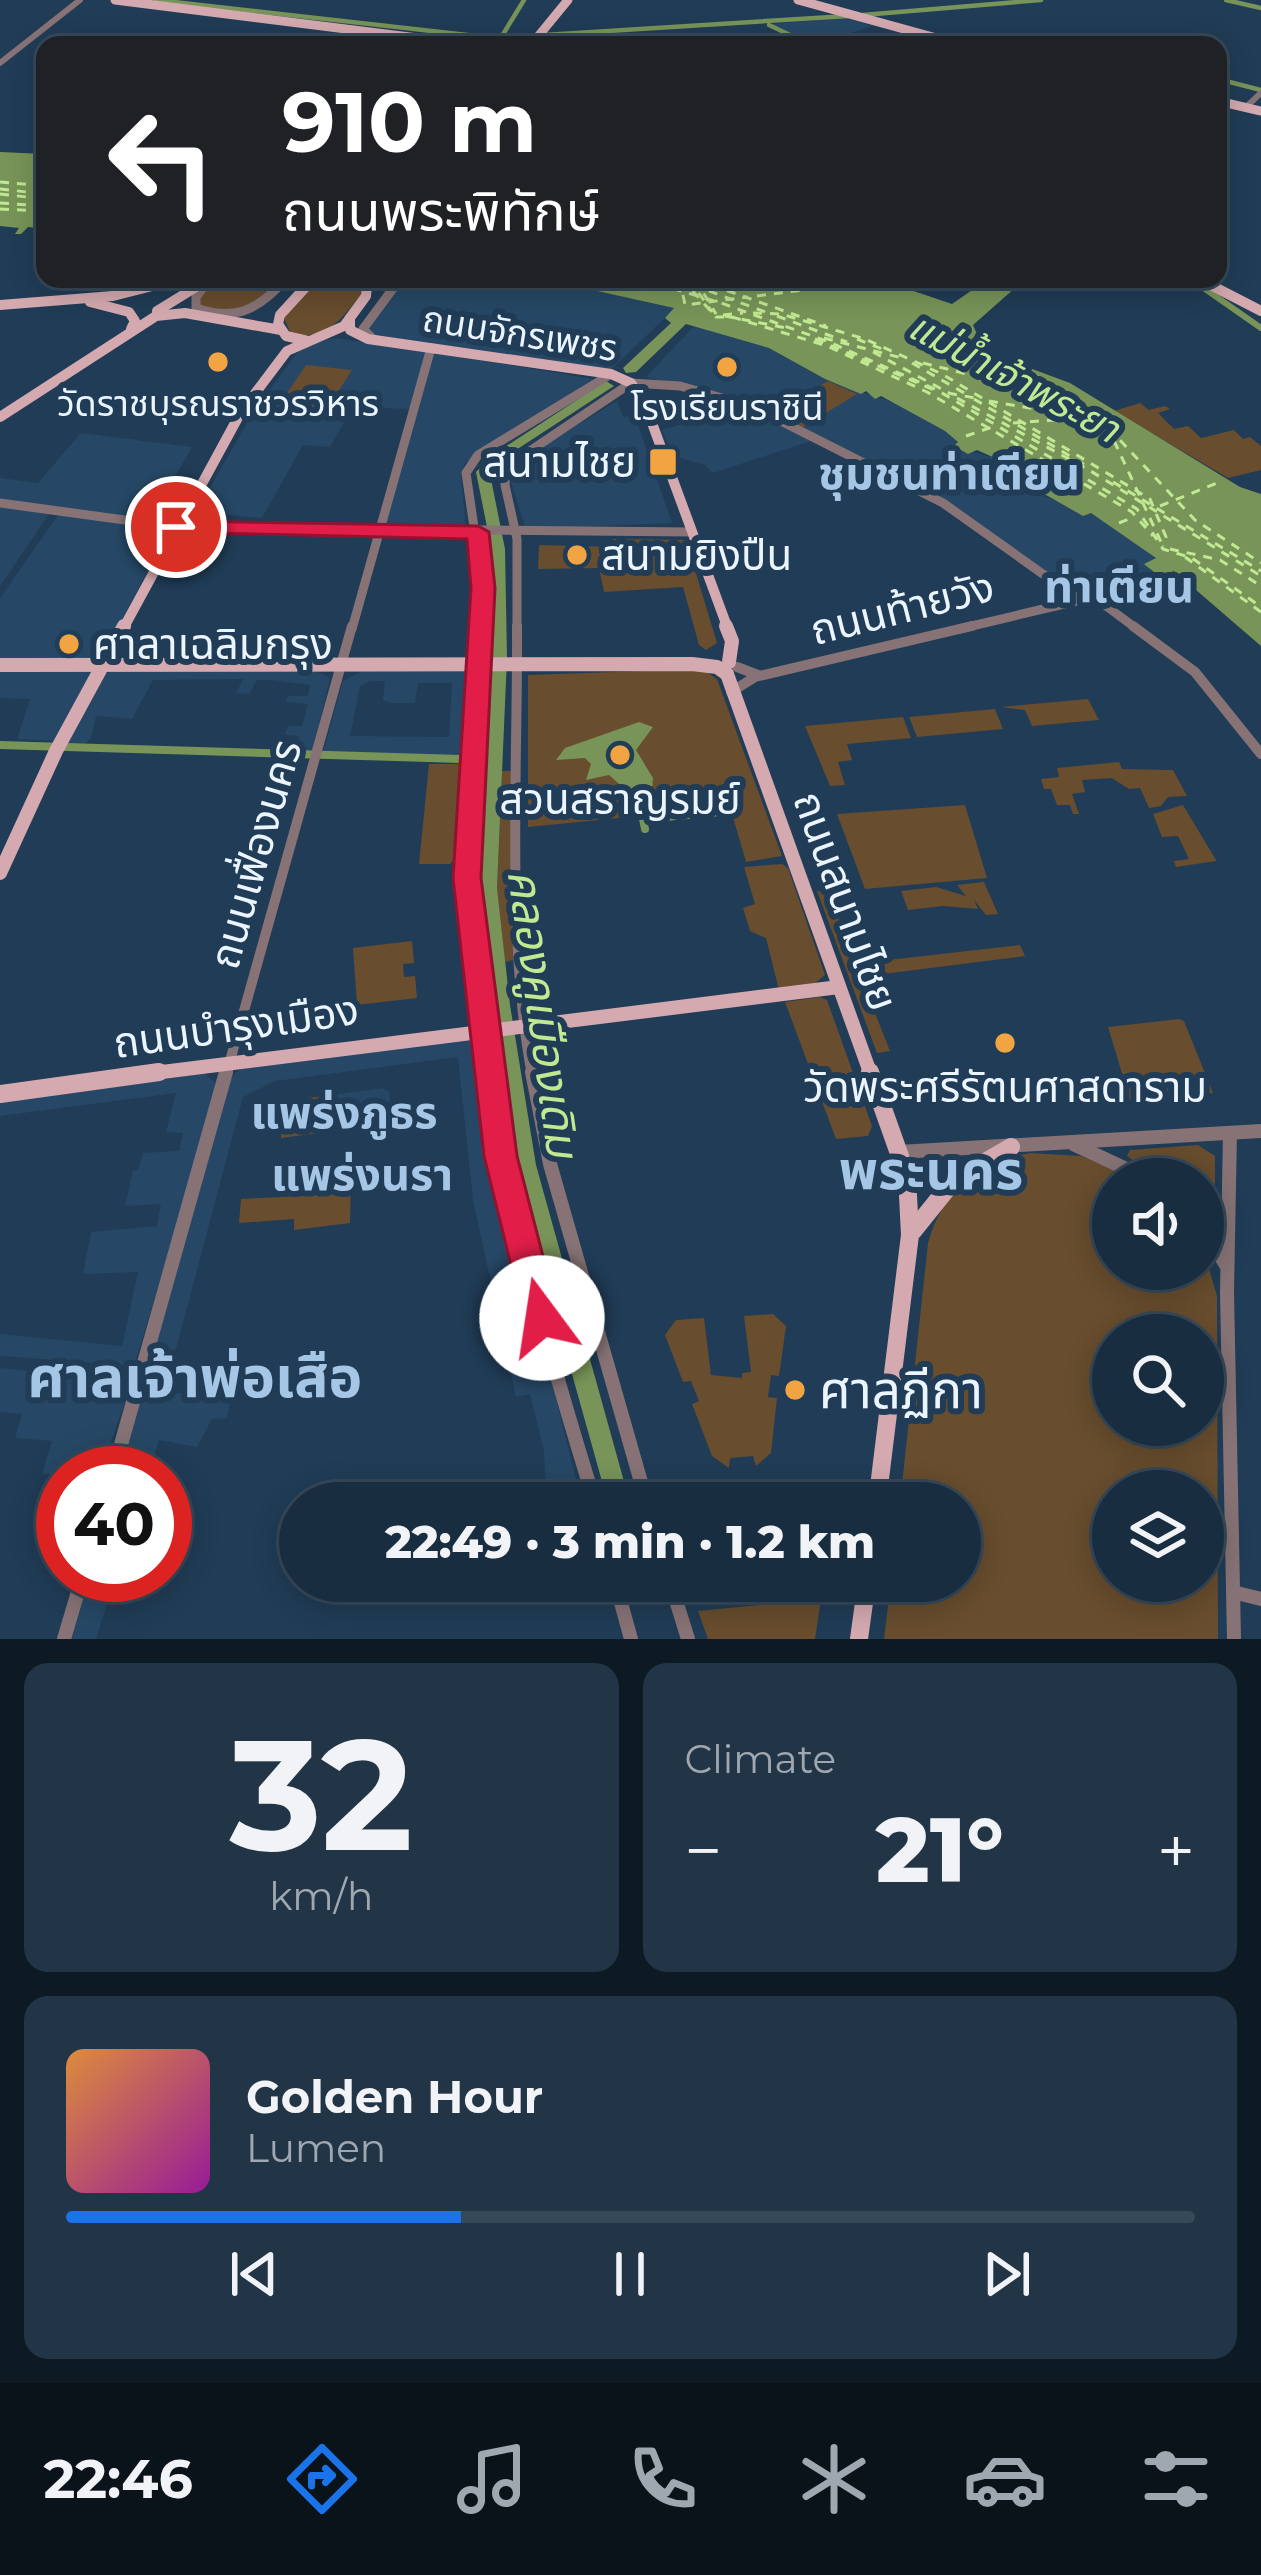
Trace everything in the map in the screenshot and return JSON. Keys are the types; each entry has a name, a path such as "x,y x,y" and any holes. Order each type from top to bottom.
{"main road":[{"path":"116,0 410,36"},
{"path":"533,36 556,0"},
{"path":"534,36 568,0"},
{"path":"794,0 922,36"},
{"path":"852,16 928,36"},
{"path":"1227,104 1261,113"},
{"path":"101,302 149,288"},
{"path":"0,417 196,288"},
{"path":"287,351 282,330 308,288"},
{"path":"0,873 58,748 241,412 287,351 338,330 366,296 367,288"},
{"path":"1217,288 1239,298"},
{"path":"1218,288 1261,310"},
{"path":"0,305 101,302 133,315 131,329"},
{"path":"146,319 185,313 282,330 308,341"},
{"name":"ถนนจักรเพชร","path":"350,318 348,328 355,334 381,341 592,376"},
{"path":"592,376 621,378"},
{"name":"ถนนสนามไชย","path":"621,378 645,404 732,641 731,693 899,1152 910,1198 910,1235 880,1482"},
{"path":"0,665 730,668"},
{"name":"ถนนบำรุงเมือง","path":"0,1094 839,987"},
{"path":"910,1235 937,1193 961,1172 1011,1147"},
{"path":"859,1639 864,1602"}],"street":[{"path":"0,63 80,0"},
{"path":"1244,109 1261,93"},
{"path":"101,302 124,288"},
{"path":"204,288 195,300 201,311 243,316 267,309 280,288"},
{"path":"381,341 364,329 394,288"},
{"path":"267,309 282,330"},
{"name":"ถนนเฟื่องนคร","path":"120,1446 431,348"},
{"path":"589,1482 502,1165 466,871 484,664 482,533 466,472 472,460 592,376"},
{"path":"641,1482 550,1164 521,1026 511,534 504,479 510,462 621,378 681,386 769,414 943,503 1078,599 1094,597 1108,604 1188,666 1261,754"},
{"path":"0,503 176,527 511,534 691,532"},
{"name":"ถนนท้ายวัง","path":"730,668 761,676 1078,599"},
{"path":"731,693 744,681 761,676"},
{"path":"899,1152 1261,1131"},
{"path":"1230,1133 1227,1268 1234,1639"},
{"path":"1069,1143 1102,1158"},
{"path":"1224,1263 1227,1268"},
{"path":"1233,1592 1261,1599"},
{"path":"64,1639 74,1602"},
{"path":"621,1602 631,1639"},
{"path":"677,1602 688,1639"}],"shaded area":[{"path":"845,18 873,26 842,36 796,36 772,24"},
{"path":"208,288 271,288 249,311 200,309 199,298"},
{"path":"308,288 360,288 362,293 324,331 291,334 284,318"},
{"path":"395,288 584,288 675,308 610,371 370,334 365,329"},
{"path":"694,326 769,348 824,379 894,403 945,431 959,443 955,447 998,459 1044,496 1090,513 1129,537 1157,558 1145,564 1154,572 1097,594 1068,587 944,499 754,404 646,377"},
{"path":"335,338 426,352 410,409 353,407 330,447 303,445 262,518 196,512 254,411 302,346"},
{"path":"432,352 593,379 465,463 461,475 466,528 390,527 385,522"},
{"path":"306,365 352,370 324,414 277,408"},
{"path":"828,381 857,394 803,427 775,413"},
{"path":"617,401 623,417 635,416 672,523 526,529 510,479 514,463"},
{"path":"1140,403 1149,410 1165,406 1170,409 1158,413 1174,429 1188,426 1201,438 1234,430 1243,439 1250,437 1261,446 1261,470 1228,478 1114,411"},
{"path":"743,406 811,441 713,473 705,465 673,456 662,430"},
{"path":"81,433 192,447 150,520 0,500 0,478 38,483"},
{"path":"0,507 49,514 0,586"},
{"path":"58,515 170,530 101,658 0,660 0,598"},
{"path":"613,539 686,540 717,643 706,650 699,645 683,587 604,592 599,568 538,569 539,545 614,547"},
{"path":"0,669 91,672 56,741 17,739 30,699 0,698"},
{"name":"สวนสราญรมย์","path":"702,669 717,679 782,856 746,862 730,807 528,827 528,675"},
{"path":"115,670 313,670 330,678 312,753 295,753 299,736 285,735 288,726 302,726 308,704 286,702 288,696 308,696 310,685 257,680 249,694 236,693 243,679 153,680 132,719 96,716 91,738 81,747 67,746 106,674"},
{"path":"364,670 471,672 470,757 323,753 343,681","holes":["385,681 383,700 391,703 415,703 418,683 452,683 449,737 350,736 360,686"]},
{"path":"1088,699 1099,720 1032,726 1025,710 1001,707"},
{"path":"995,709 1003,729 917,737 909,717"},
{"path":"903,717 911,738 847,744 852,760 838,762 845,785 830,786 805,726"},
{"path":"1119,762 1122,769 1173,770 1187,796 1168,797 1161,806 1149,808 1140,788 1129,789 1112,778 1082,780 1085,792 1072,794 1079,814 1073,814 1070,805 1057,805 1041,779 1059,777 1057,768"},
{"path":"429,764 464,764 458,855 450,864 419,864"},
{"path":"502,771 511,771 513,960 505,962 497,888"},
{"path":"965,805 987,878 865,889 837,814"},
{"path":"1183,805 1216,861 1176,867 1174,861 1189,859 1178,836 1162,837 1153,814"},
{"path":"782,864 788,868 825,975 814,984 779,990 766,938 750,931 743,908 755,904 744,867"},
{"path":"984,882 998,914 986,915 974,900 978,909 908,910 901,891 936,887 966,896 957,885"},
{"path":"817,891 828,893 841,924 856,923 875,971 860,975 890,1051 877,1053"},
{"path":"412,941 414,963 403,964 404,977 415,976 417,998 357,1005 353,948"},
{"path":"1020,945 1025,956 883,974 879,961"},
{"path":"827,1000 872,1126 868,1136 836,1139 785,1002"},
{"path":"1184,1021 1213,1093 1130,1100 1108,1027"},
{"path":"466,1038 475,1042 496,1158 577,1482 546,1482 544,1450 530,1394 516,1397 473,1200 458,1057 275,1081 243,1097 173,1360 150,1360 225,1087 248,1065"},
{"path":"203,1072 219,1086 134,1366 0,1356 0,1334 122,1346 138,1272 83,1274 91,1232 157,1226 161,1204 125,1206 133,1171 138,1170 143,1153 179,1151 183,1133 166,1132 176,1093 0,1116 0,1098"},
{"path":"383,1088 389,1092 392,1120 388,1125 326,1132 325,1096"},
{"path":"325,1096 326,1132 281,1138 280,1101"},
{"path":"1198,1145 1215,1158 1130,1158 1130,1150"},
{"path":"1030,1153 1092,1161 1092,1290 1215,1290 1217,1314 1092,1314 1092,1446 1217,1446 1218,1470 1092,1470 1092,1602 1218,1602 1218,1639 884,1639 888,1602 981,1602 981,1482 902,1482 928,1243 953,1194 994,1164"},
{"path":"351,1178 350,1223 294,1230 294,1219 239,1223 241,1199 302,1196 303,1183"},
{"path":"773,1314 786,1326 779,1376 771,1375 768,1397 777,1398 771,1453 756,1466 753,1456 730,1458 729,1468 712,1456 692,1404 699,1401 691,1381 683,1382 665,1335 676,1320 704,1318 711,1375 742,1378 742,1373 751,1372 744,1316"},
{"path":"211,1361 237,1361 227,1418 212,1419 197,1447 159,1440 157,1446 127,1446 142,1391 202,1394"},
{"path":"0,1368 122,1380 128,1393 109,1446 50,1446 52,1441 15,1438 22,1414 0,1412"},
{"path":"82,1602 108,1602 96,1639 72,1639"},
{"path":"821,1602 815,1639 708,1639 698,1611"}],"water":[{"path":"0,152 36,154 36,228 15,234 19,228 0,226"},
{"name":"แม่น้ำเจ้าพระยา","path":"584,288 905,288 952,304 975,288 1015,288 973,325 984,351 1070,383 1240,487 1261,494 1261,646 1174,571 1159,576 1144,564 1156,558 1091,513 1083,516 1018,479 1023,476 1006,463 977,450 968,454 954,446 958,442 945,431 881,396 875,399 866,391 861,394 825,379 769,348 686,324 636,372 626,373 623,368 671,323 665,318 674,308"},
{"path":"606,381 614,386 499,461 490,474 505,549 507,658 497,888 510,1005 536,1165 624,1482 602,1482 517,1177 494,1006 480,888 492,552 476,472 491,456"},
{"path":"639,722 653,727 636,750 653,778 652,791 633,793 609,775 586,780 591,764 585,758 556,760 565,748"}],"waterway":[{"path":"156,0 476,36"},
{"path":"502,36 524,0"},
{"path":"863,15 1041,0"},
{"path":"1226,0 1261,8"},
{"path":"526,36 848,16"},
{"path":"769,25 792,36"},
{"path":"1227,81 1261,90"},
{"path":"1204,288 1261,328"},
{"path":"0,745 494,760"},
{"path":"645,829 643,819 721,812"}],"ferry route":[{"path":"0,182 36,185"},
{"path":"0,189 36,193"},
{"path":"0,194 36,198"},
{"path":"0,203 36,205"},
{"path":"0,209 36,211"},
{"path":"635,288 658,288"},
{"path":"671,288 697,296"},
{"path":"690,288 697,296"},
{"path":"695,288 702,297"},
{"path":"700,288 707,299"},
{"path":"701,288 731,299"},
{"path":"720,288 746,297"},
{"path":"757,296 819,288"},
{"path":"683,295 685,305 703,303"},
{"path":"697,296 702,297"},
{"path":"697,296 703,303"},
{"path":"702,297 707,299"},
{"path":"702,297 705,302"},
{"path":"731,299 746,297"},
{"path":"746,297 826,326"},
{"path":"707,299 715,301"},
{"path":"715,301 731,299"},
{"path":"731,299 768,313"},
{"path":"709,302 715,301"},
{"path":"715,301 829,342 937,390 997,425"},
{"path":"705,302 712,312"},
{"path":"709,302 716,314"},
{"path":"703,303 716,317 730,317"},
{"path":"723,315 743,313"},
{"path":"753,313 781,314 865,339 942,374 1022,422"},
{"path":"725,316 730,317"},
{"path":"777,316 847,342"},
{"path":"730,317 735,318"},
{"path":"730,317 735,318"},
{"path":"735,318 786,328"},
{"path":"735,318 827,346 927,392 989,428"},
{"path":"824,338 902,358"},
{"path":"815,339 939,392"},
{"path":"857,339 887,351"},
{"path":"873,352 949,393"},
{"path":"912,363 966,394"},
{"path":"923,363 1023,388 1116,423 1117,437 1176,500"},
{"path":"948,393 980,399"},
{"path":"957,398 1143,503"},
{"path":"974,399 1014,423"},
{"path":"989,401 1098,420"},
{"path":"1022,422 1068,419 1088,425 1111,424"},
{"path":"1014,423 1022,422"},
{"path":"1022,422 1138,492"},
{"path":"1014,423 1085,465"},
{"path":"989,428 997,425"},
{"path":"997,425 1137,509 1163,549 1192,558 1261,607"},
{"path":"1114,426 1110,432 1138,492"},
{"path":"966,436 989,428"},
{"path":"989,428 1132,512 1153,536"},
{"path":"1113,482 1141,499"},
{"path":"1176,500 1217,483"},
{"path":"1138,492 1153,506"},
{"path":"1138,492 1141,499"},
{"path":"1141,499 1153,506"},
{"path":"1141,499 1143,503"},
{"path":"1160,506 1176,500"},
{"path":"1176,500 1195,520 1261,563"},
{"path":"1143,503 1155,511"},
{"path":"1143,503 1161,542"},
{"path":"1153,506 1261,571"},
{"path":"1153,506 1155,511"},
{"path":"1155,511 1261,576"},
{"path":"1155,511 1166,537 1164,546"},
{"path":"1119,523 1134,517"},
{"path":"1170,549 1220,560 1261,586"},
{"path":"1185,557 1261,612"}],"place":[{"name":"วัดราชบุรณราชวรวิหาร","path":"218,362"},
{"name":"โรงเรียนราชินี","path":"727,367"},
{"name":"สนามไชย","path":"663,462"},
{"name":"สนามยิงปืน","path":"577,555"},
{"name":"ศาลาเฉลิมกรุง","path":"69,644"},
{"name":"สวนสราญรมย์","path":"620,755"},
{"name":"วัดพระศรีรัตนศาสดาราม","path":"1005,1043"},
{"name":"ศาลฏีกา","path":"795,1390"}],"district":[{"name":"ชุมชนท่าเตียน","path":"949,472"},
{"name":"ท่าเตียน","path":"1119,585"},
{"name":"แพร่งภูธร","path":"344,1111"},
{"name":"พระนคร","path":"931,1170"},
{"name":"แพร่งนรา","path":"362,1173"},
{"name":"ศาลเจ้าพ่อเสือ","path":"195,1376"}],"route":[{"path":"176,527 478,532 483,588 467,878 500,1156 542,1318"}],"water label":[{"name":"คลองคูเมืองเดิม","path":"544,1013"}]}
